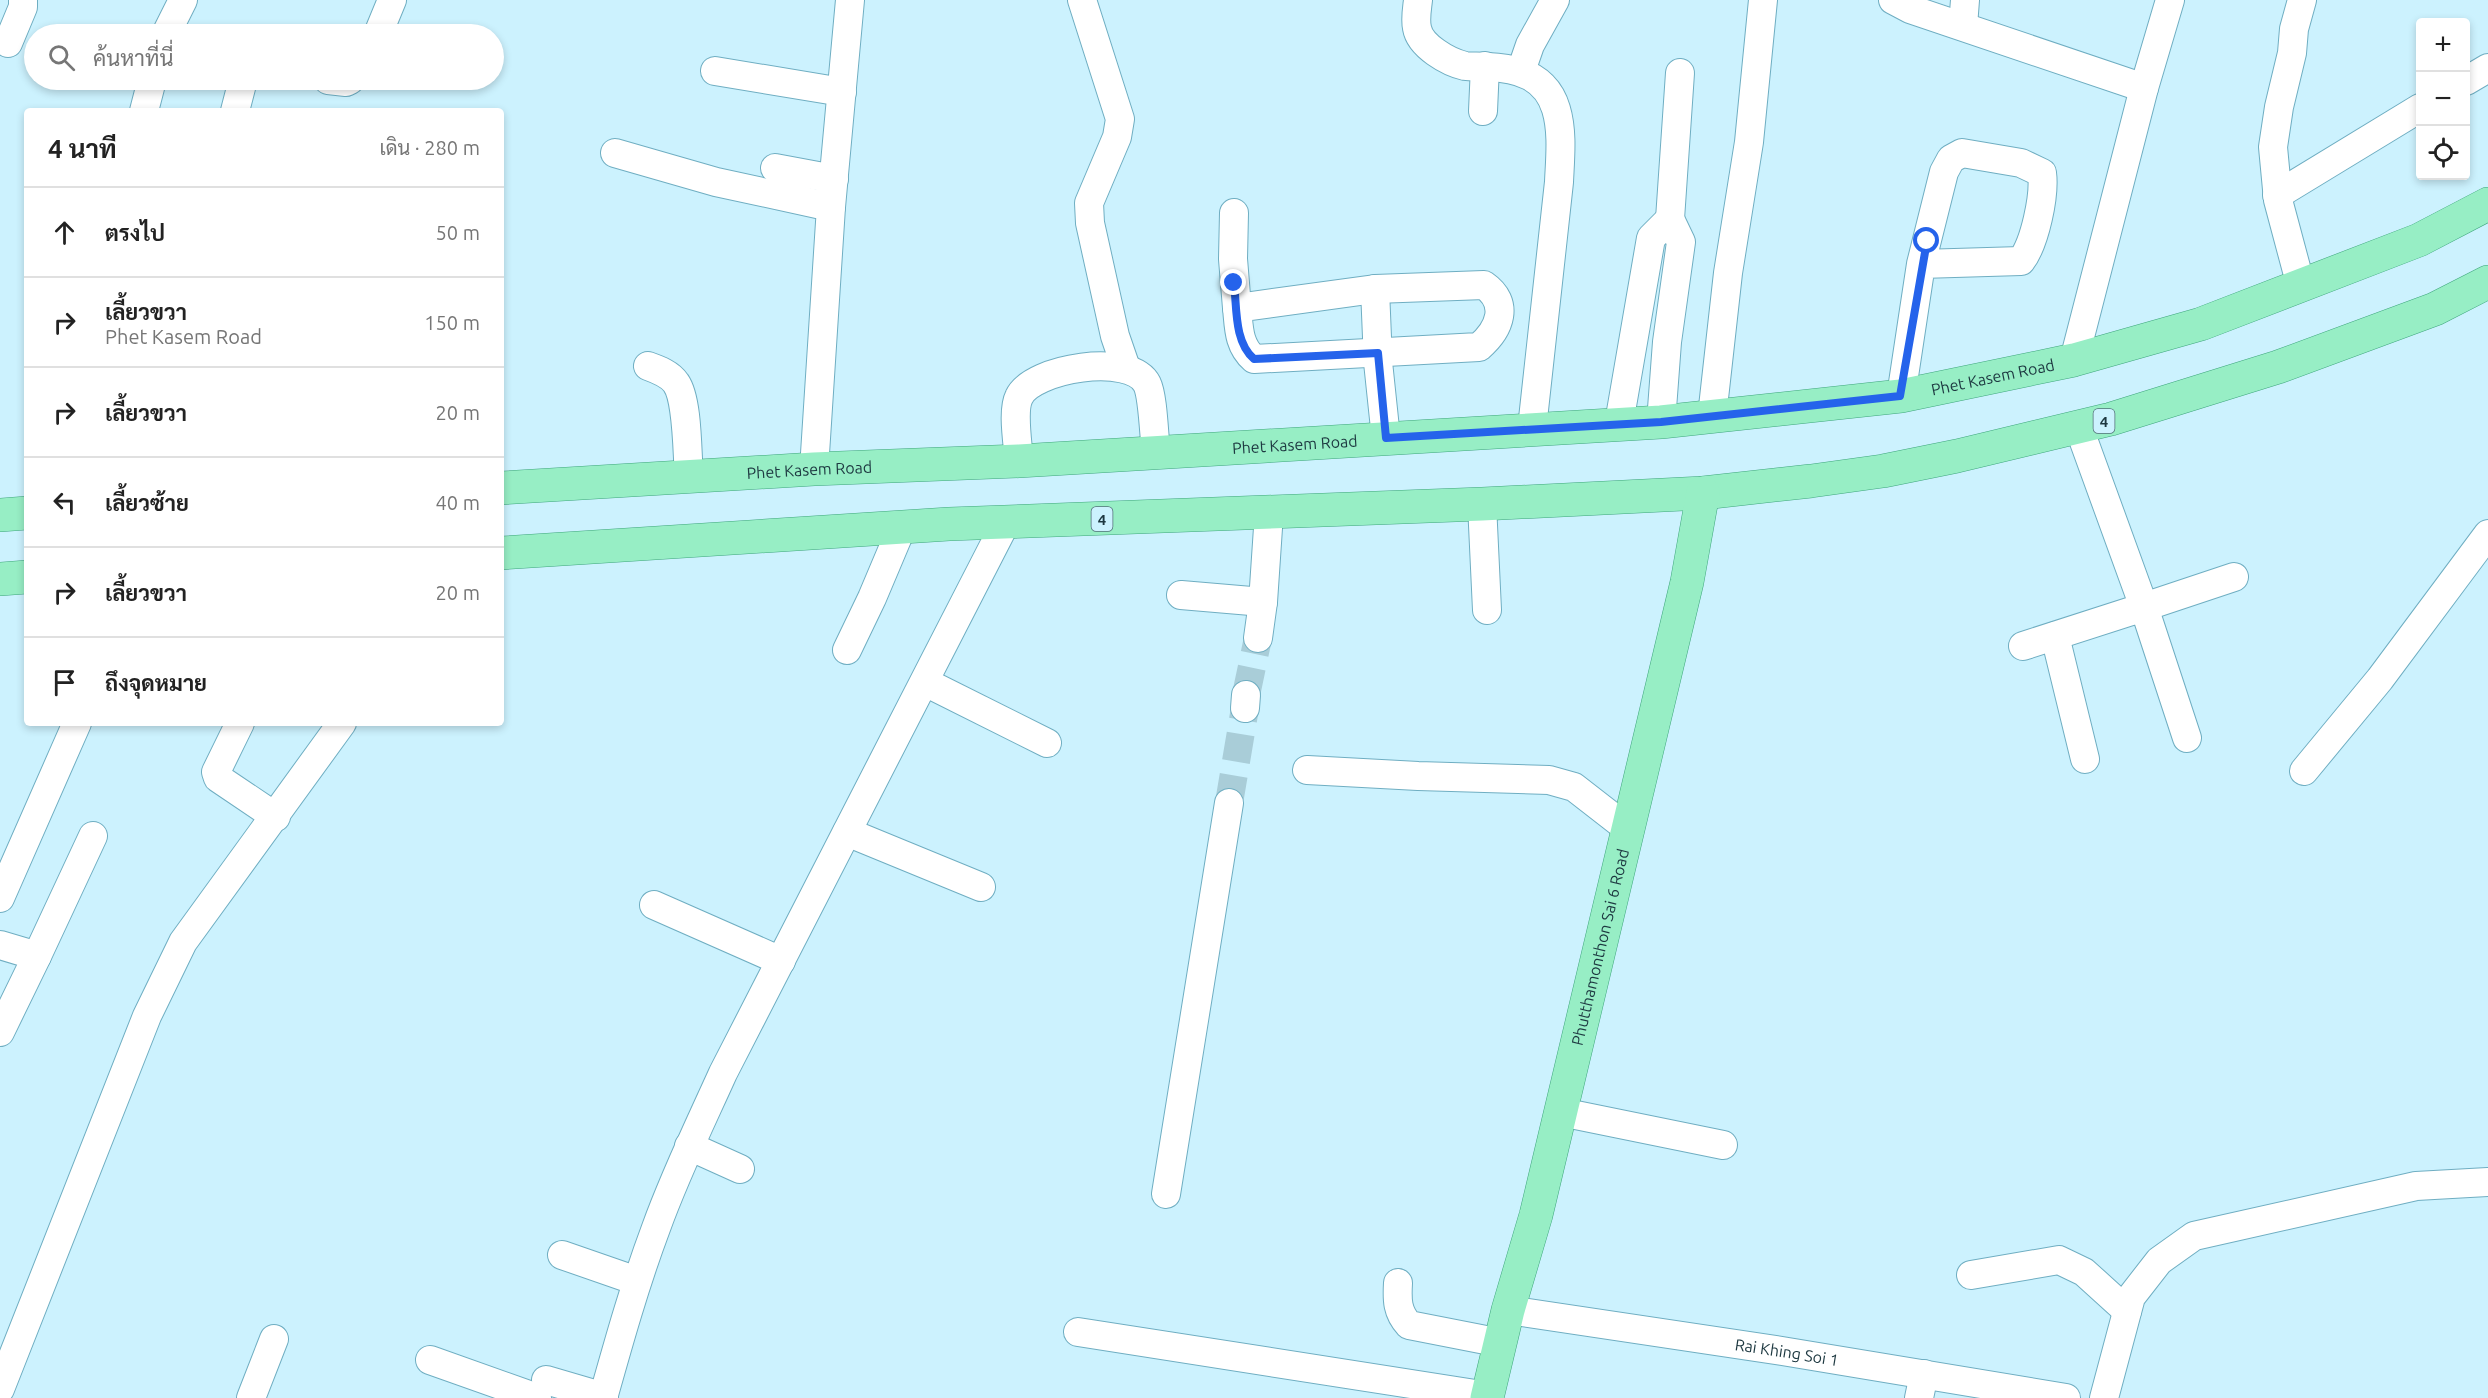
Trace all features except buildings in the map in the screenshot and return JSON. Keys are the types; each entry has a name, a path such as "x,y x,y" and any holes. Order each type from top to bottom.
{"main road":[{"name":"Phet Kasem Road","path":"504,488 814,469 1019,461 1532,428 1661,422 1900,396 2074,360 2201,324 2419,240 2488,204"},
{"name":"4","path":"504,553 902,527 1703,493 1883,471 2079,428 2278,368 2435,309 2488,282"},
{"name":"Phutthamonthon Sai 6 Road","path":"1487,1397 1561,1112 1687,582 1703,493"},
{"path":"0,515 24,513"},
{"path":"0,579 24,577"}],"street":[{"path":"8,43 23,7 23,0"},
{"path":"171,24 183,0"},
{"path":"382,24 392,0"},
{"path":"814,469 831,207 850,0"},
{"path":"1082,0 1120,119 1117,137 1089,204 1089,222 1115,336 1126,368"},
{"path":"1418,0 1417,29 1421,39 1437,53 1465,66 1510,68 1530,74 1545,87 1556,109 1560,142 1559,182 1532,428"},
{"path":"1521,71 1530,45 1555,0"},
{"path":"1712,416 1728,273 1749,142 1763,0"},
{"path":"2074,360 2144,88 2170,0"},
{"path":"2301,286 2277,195 2273,147 2279,107 2292,53 2294,29 2302,0"},
{"path":"1890,1 1964,13 2144,88"},
{"path":"1484,111 1485,66"},
{"path":"2470,79 2488,68"},
{"path":"715,71 842,92"},
{"path":"1661,422 1667,342 1680,242 1670,219 1680,73"},
{"path":"145,108 149,90"},
{"path":"236,108 240,90"},
{"path":"2277,195 2416,111"},
{"path":"615,153 716,182 831,207"},
{"path":"1900,396 1921,264 1944,171 1951,159 1962,153 2021,163 2042,173 2043,186 2029,250 2021,261 1921,264"},
{"path":"775,168 834,179"},
{"path":"1234,213 1233,259 1237,308 1244,351 1254,359 1378,358 1479,346 1490,338 1498,325 1500,311 1492,291 1484,285 1375,289 1237,308"},
{"path":"1618,423 1652,238 1670,219"},
{"path":"1375,289 1378,358 1386,438"},
{"path":"1632,344 1667,342"},
{"path":"1019,461 1017,406 1023,390 1040,379 1059,372 1108,365 1126,368 1140,375 1148,384 1156,452"},
{"path":"648,366 662,371 678,385 683,400 689,476"},
{"path":"2079,428 2144,607 2187,738"},
{"path":"1482,504 1487,610"},
{"path":"1258,638 1263,602 1269,513"},
{"path":"430,1360 542,1389 603,1397 656,1225 689,1146 723,1073 1006,522"},
{"path":"847,650 902,527"},
{"path":"2304,771 2380,679 2488,534"},
{"path":"2023,646 2234,577"},
{"path":"1181,595 1263,602"},
{"path":"2055,636 2085,759"},
{"path":"925,682 1047,743"},
{"path":"0,898 75,726"},
{"path":"239,726 216,772 218,778 276,817"},
{"path":"0,1389 147,1016 183,942 340,726"},
{"path":"1307,770 1549,780 1574,787 1628,829"},
{"path":"1166,1194 1228,803"},
{"path":"847,832 981,887"},
{"path":"0,1032 93,836"},
{"path":"654,904 781,961"},
{"path":"0,945 37,956"},
{"path":"1561,1112 1723,1145"},
{"path":"689,1146 740,1169"},
{"path":"2104,1398 2131,1297 2159,1262 2194,1236 2416,1186 2488,1182"},
{"path":"562,1255 637,1281"},
{"path":"1971,1275 2059,1260 2084,1272 2127,1311"},
{"path":"1398,1283 1397,1301 1401,1316 1409,1325 1501,1343"},
{"name":"Rai Khing Soi 1","path":"1508,1310 1921,1386 2066,1398"},
{"path":"1078,1332 1487,1397"},
{"path":"251,1398 274,1339"}],"tunnel":[{"path":"1246,695 1258,638"},
{"path":"1229,803 1245,708"}],"route":[{"path":"1234,283 1241,340 1244,351 1254,359 1378,353 1386,438 1661,422 1900,396 1921,264 1927,241"}]}
